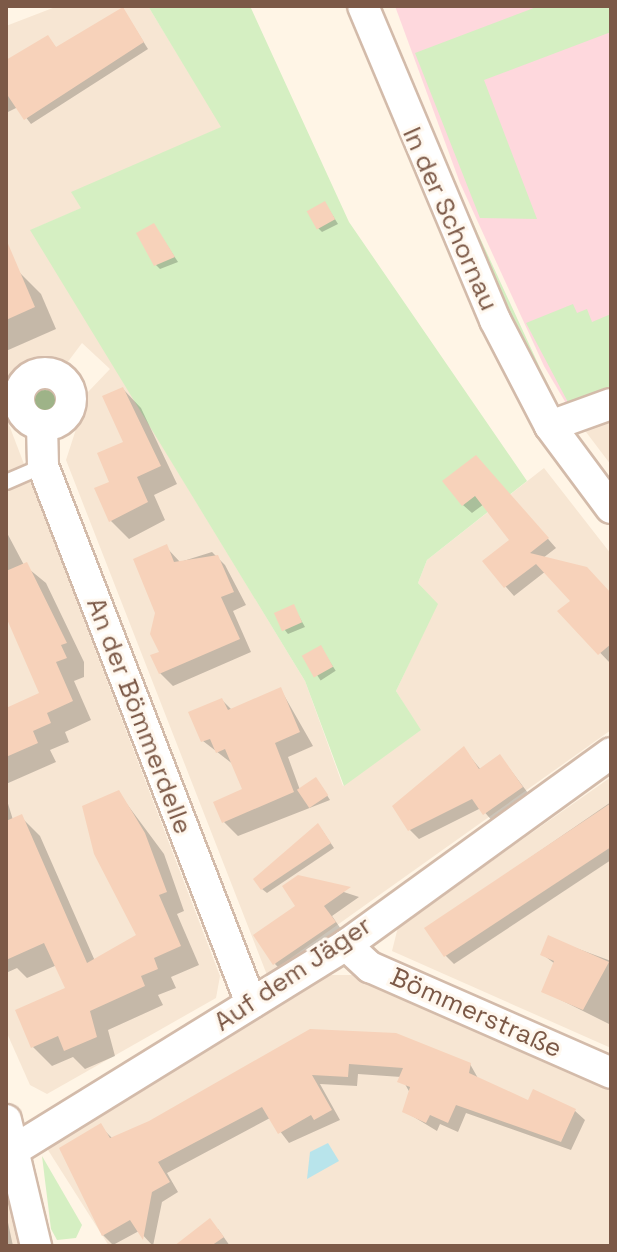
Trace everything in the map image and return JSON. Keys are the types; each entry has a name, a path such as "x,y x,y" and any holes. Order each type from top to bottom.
{"street":[{"name":"In der Schornau","path":"363,6 434,190 550,426 611,508"},
{"path":"550,426 611,404"},
{"name":"An der Bömmerdelle","path":"42,425 43,466 251,1003"},
{"name":"Auf dem Jäger","path":"12,1152 346,945 611,753"},
{"name":"Bömmerstraße","path":"346,945 370,967 611,1073"},
{"path":"6,1120 36,1246"}],"lane":[{"path":"6,482 43,466"}],"shaded area":[{"path":"58,6 148,6 222,127 72,193 82,208 31,230 305,681 343,786 420,730 396,691 437,604 418,583 427,560 544,468 611,554 611,730 267,975 66,460 88,392 110,369 82,343 67,363 30,360 6,384 6,26"},
{"path":"395,6 611,6 611,396 570,410 544,366 460,183"},
{"path":"6,417 220,976 216,998 47,1094 30,1085 6,1031"},
{"path":"611,418 611,465 583,428"},
{"path":"611,777 611,1048 392,951 398,927"},
{"path":"330,975 356,975 611,1088 611,1246 109,1246 48,1150 51,1138"},
{"path":"6,1185 10,1189 20,1246 6,1246"}],"green space":[{"path":"148,6 250,6 349,222 527,481 427,560 418,583 438,604 396,691 421,730 344,786 305,681 30,230 81,208 71,192 221,127"},
{"path":"539,6 611,6 611,32 484,80 537,219 480,218 415,53"},
{"path":"462,199 541,370 559,406 455,206"},
{"path":"573,304 577,313 587,309 592,322 611,314 611,392 570,406 526,323"},
{"path":"42,1156 82,1225 76,1238 57,1240 51,1229"}],"water":[{"path":"328,1143 339,1161 307,1179 310,1152"}],"building":[{"path":"123,7 144,42 24,120 6,93 6,60 48,35 56,47"},
{"path":"325,201 335,219 317,230 307,211"},
{"path":"154,223 175,257 154,266 136,233"},
{"path":"6,239 35,307 6,320"},
{"path":"123,387 161,466 137,477 148,502 109,522 94,488 109,482 97,453 123,442 102,396"},
{"path":"476,455 549,538 530,553 587,567 611,593 611,644 598,655 557,611 570,601 536,564 504,588 482,561 509,540 475,496 462,506 442,481"},
{"path":"167,544 174,562 218,555 234,592 221,597 240,639 159,674 150,655 159,652 150,634 155,613 133,559"},
{"path":"27,562 67,643 61,645 67,658 56,662 73,701 47,713 51,723 33,731 38,743 6,757 6,708 39,693 6,617 6,571"},
{"path":"294,604 302,622 282,631 274,613"},
{"path":"321,645 333,667 314,678 302,656"},
{"path":"281,687 300,732 275,743 294,792 222,823 213,802 242,789 225,749 216,753 210,739 201,742 188,712 222,698 228,710"},
{"path":"464,746 479,769 500,754 523,787 483,815 472,799 408,831 392,806"},
{"path":"316,777 328,795 309,808 297,790"},
{"path":"119,790 145,833 167,892 159,895 181,946 154,958 158,969 141,976 145,986 90,1011 97,1037 64,1051 58,1036 31,1048 15,1010 65,988 44,943 6,960 6,821 22,814 87,963 136,935 94,854 82,806"},
{"path":"611,803 611,847 444,957 424,928"},
{"path":"318,823 331,843 261,890 253,879"},
{"path":"298,875 351,887 324,906 336,922 273,965 253,935 295,906 282,886"},
{"path":"548,935 609,962 583,1010 541,992 554,961 540,955"},
{"path":"310,1029 396,1033 471,1063 469,1073 528,1100 533,1089 576,1109 561,1142 456,1105 448,1123 430,1115 426,1123 402,1112 410,1087 397,1082 403,1068 349,1064 348,1077 312,1075 332,1110 314,1120 311,1115 278,1134 262,1107 158,1162 170,1182 152,1192 143,1240 130,1220 102,1236 59,1148 101,1123 110,1138 149,1121"},
{"path":"210,1218 224,1237 211,1246 174,1246"}]}
